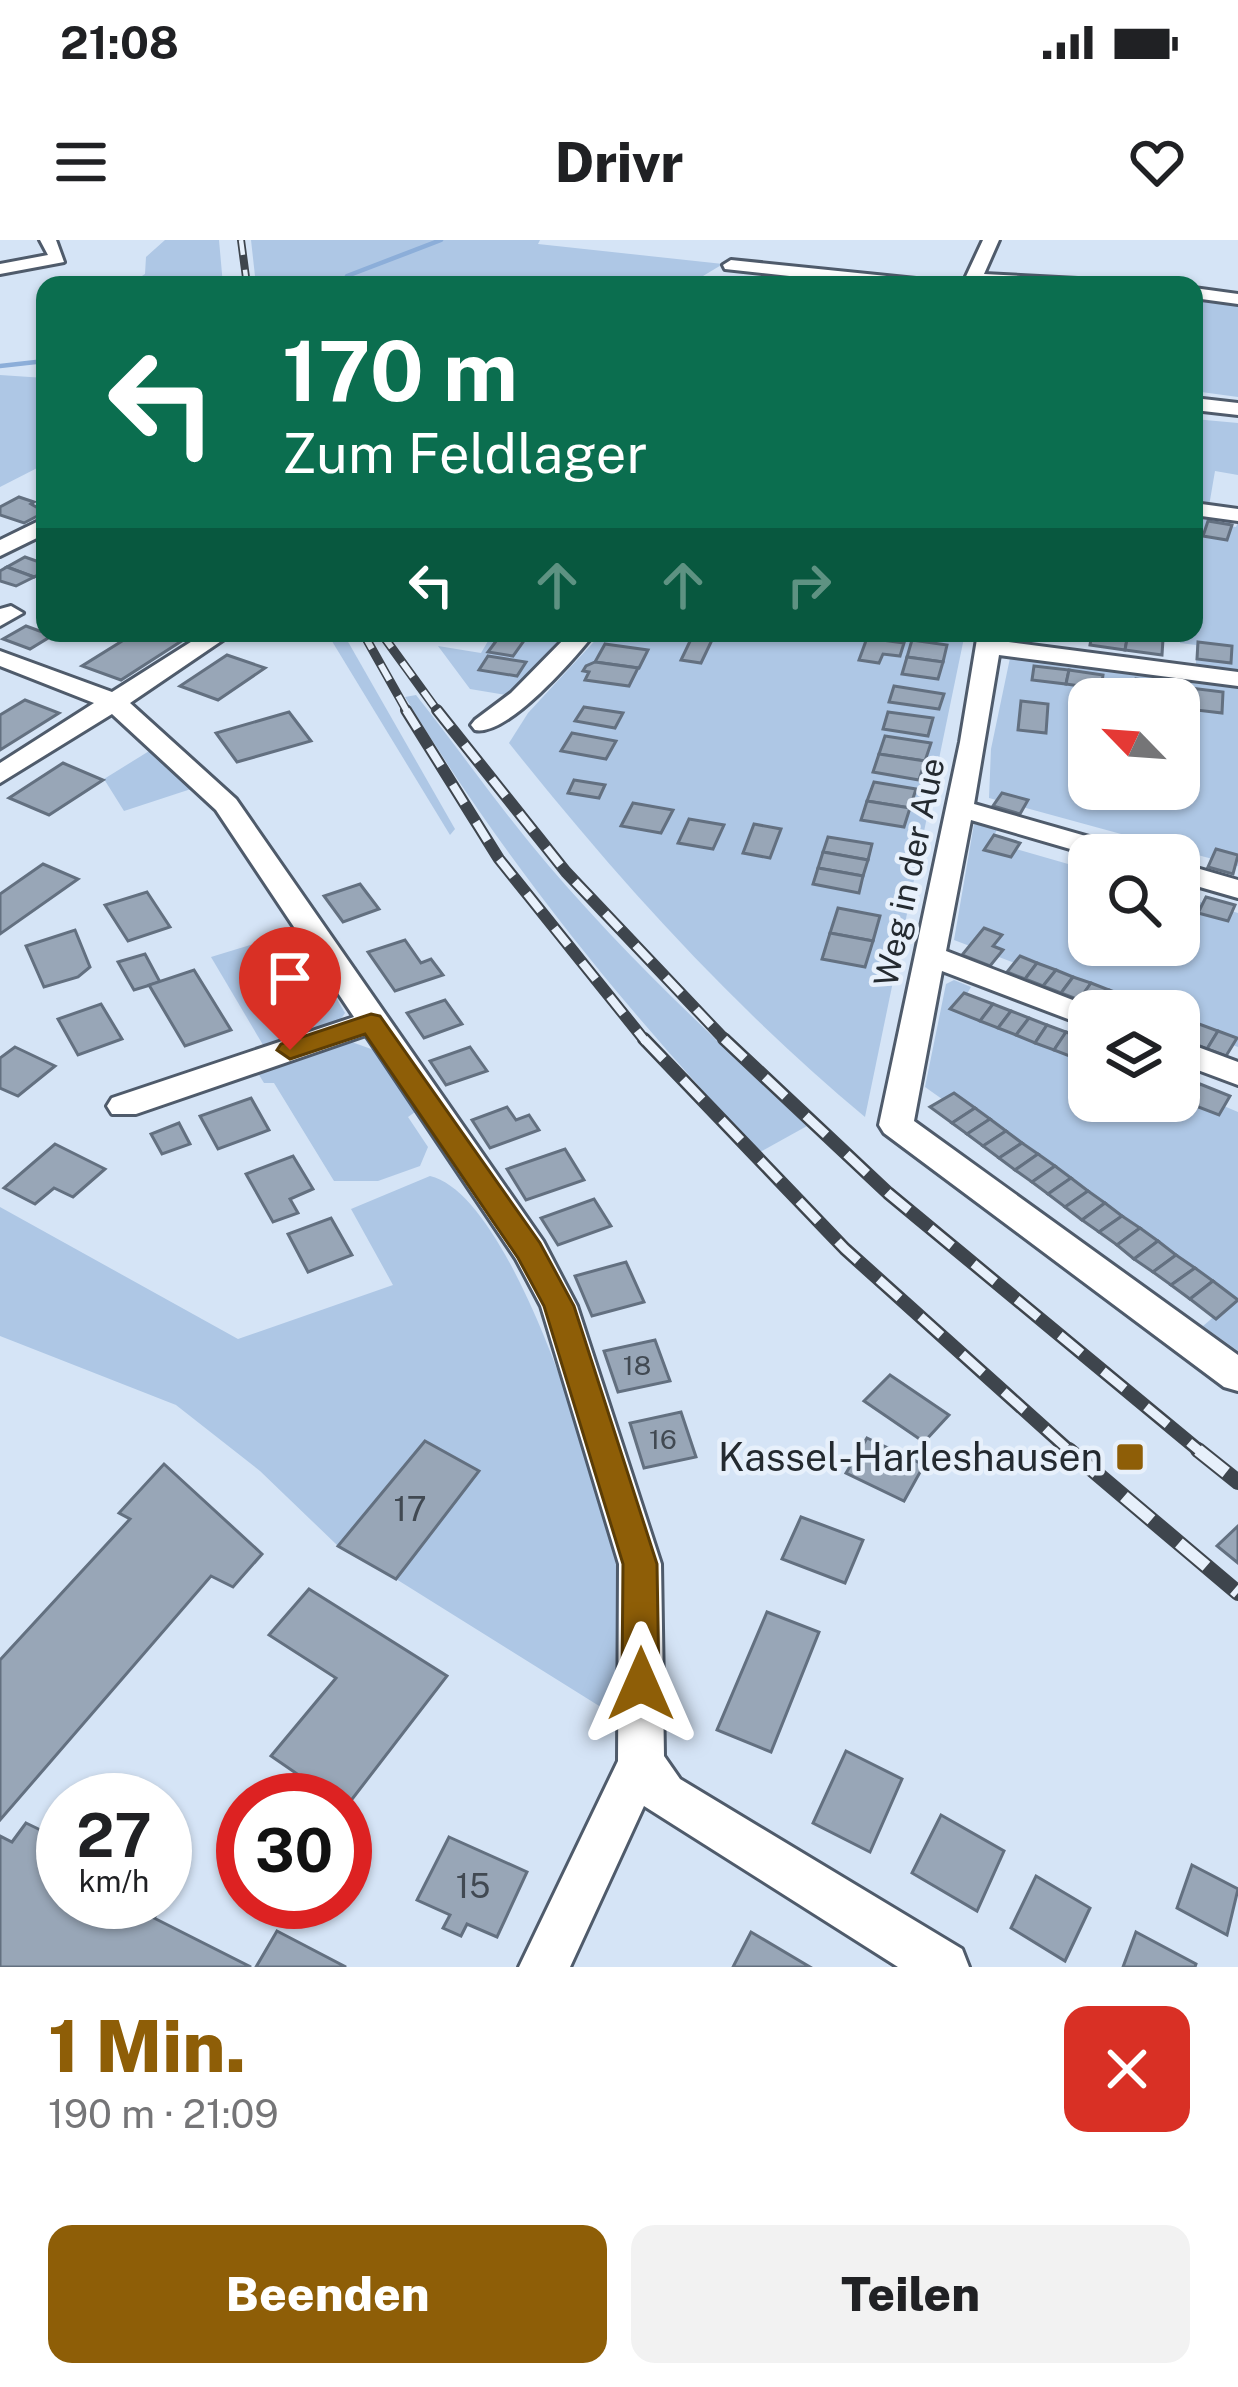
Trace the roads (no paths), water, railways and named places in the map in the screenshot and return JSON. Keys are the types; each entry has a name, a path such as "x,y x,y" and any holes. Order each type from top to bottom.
{"street":[{"path":"0,269 58,258 47,240"},
{"path":"968,240 990,241 975,276"},
{"path":"731,265 800,276"},
{"path":"1203,294 1238,299"},
{"path":"1203,405 1238,410"},
{"path":"1203,509 1238,515"},
{"path":"0,549 36,530"},
{"path":"0,775 207,642"},
{"path":"484,725 520,698 575,642"},
{"name":"Weg in der Aue","path":"990,642 896,1125 1238,1376"},
{"path":"1003,642 1238,679"},
{"path":"0,658 115,702 226,805 530,1251 559,1306 640,1564 641,1763 544,1967"},
{"path":"960,808 1068,840"},
{"path":"1200,878 1238,890"},
{"path":"929,955 1068,1009"},
{"path":"124,1106 371,1022"},
{"path":"1200,1059 1238,1074"},
{"path":"641,1763 664,1795 944,1967"}],"waterway":[{"path":"347,276 441,240"},
{"path":"0,366 36,362"}],"railway":[{"path":"241,240 246,276"},
{"path":"368,642 408,713"},
{"path":"388,642 439,713"},
{"path":"406,710 499,859 646,1042"},
{"path":"437,710 566,872 725,1040"},
{"path":"644,1039 845,1249 1072,1453"},
{"path":"725,1040 888,1193 1202,1453"},
{"path":"1069,1450 1238,1593"},
{"path":"1198,1450 1238,1482"}],"place":[{"name":"Kassel-Harleshausen","path":"1130,1457"}]}
